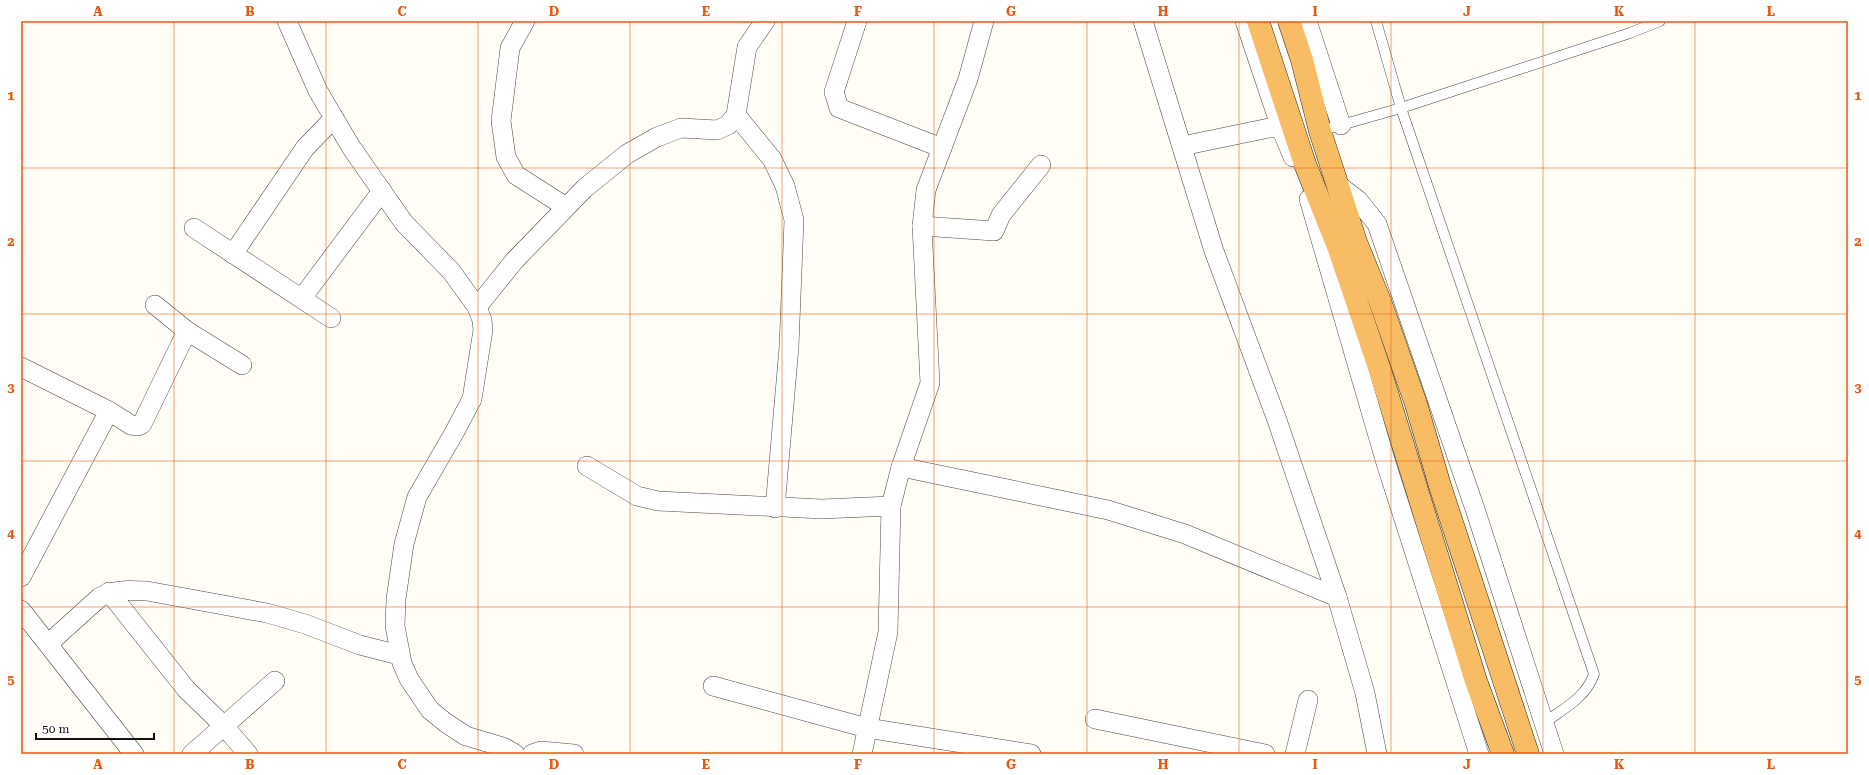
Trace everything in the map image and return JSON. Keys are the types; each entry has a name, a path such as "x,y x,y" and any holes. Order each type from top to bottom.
{"highway":[{"path":"1258,21 1287,128 1305,164 1339,249 1379,367 1476,681 1503,754"},
{"path":"1289,21 1302,60 1320,131 1356,242 1380,301 1416,404 1440,486 1528,754"}],"street":[{"path":"287,21 318,91 334,118 404,223 451,271 477,307 482,320 483,330 472,399 417,498 404,544 396,599 395,626 399,655 409,680 430,710 466,736 503,747 515,754"},
{"path":"525,21 510,48 501,121 506,157 516,174 566,208"},
{"path":"477,307 515,260 585,188 627,154 657,137 681,128 717,130 728,125 736,115 747,47 765,21"},
{"path":"857,21 834,92 839,108 942,148"},
{"path":"862,754 888,632 891,506 901,467 930,383 922,226 926,190 968,79 984,21"},
{"path":"1143,21 1214,251 1277,420 1338,597 1366,692 1377,754"},
{"path":"1245,21 1287,128 1315,218 1386,463 1479,754"},
{"path":"1307,21 1342,125"},
{"path":"736,115 772,159 785,186 794,220 789,347 775,508"},
{"path":"233,254 305,148 334,118"},
{"path":"1182,146 1269,128 1287,128"},
{"path":"922,226 994,231 1001,215 1041,165"},
{"path":"1338,185 1358,200 1377,224 1473,502 1554,754"},
{"path":"302,298 382,191"},
{"path":"194,228 331,318"},
{"path":"155,305 187,331 242,365"},
{"path":"21,367 109,411 131,425 138,426 142,424 187,331"},
{"path":"21,577 109,411"},
{"path":"587,466 637,496 648,500 775,508 822,509 891,506"},
{"path":"901,467 1108,510 1185,534 1338,597"},
{"path":"48,644 81,613 109,592 127,590 147,591 267,612 305,624 360,645 399,655"},
{"path":"109,592 186,689 224,726 248,754"},
{"path":"21,610 134,754"},
{"path":"192,754 275,681"},
{"path":"713,686 867,728 1031,754"},
{"path":"1295,754 1308,700"},
{"path":"1095,719 1265,754"},
{"path":"532,754 541,751 574,754"}],"lane":[{"path":"1376,21 1401,108 1594,674 1591,684 1584,694 1544,723"},
{"path":"1320,131 1401,108 1630,33 1660,21"}]}
